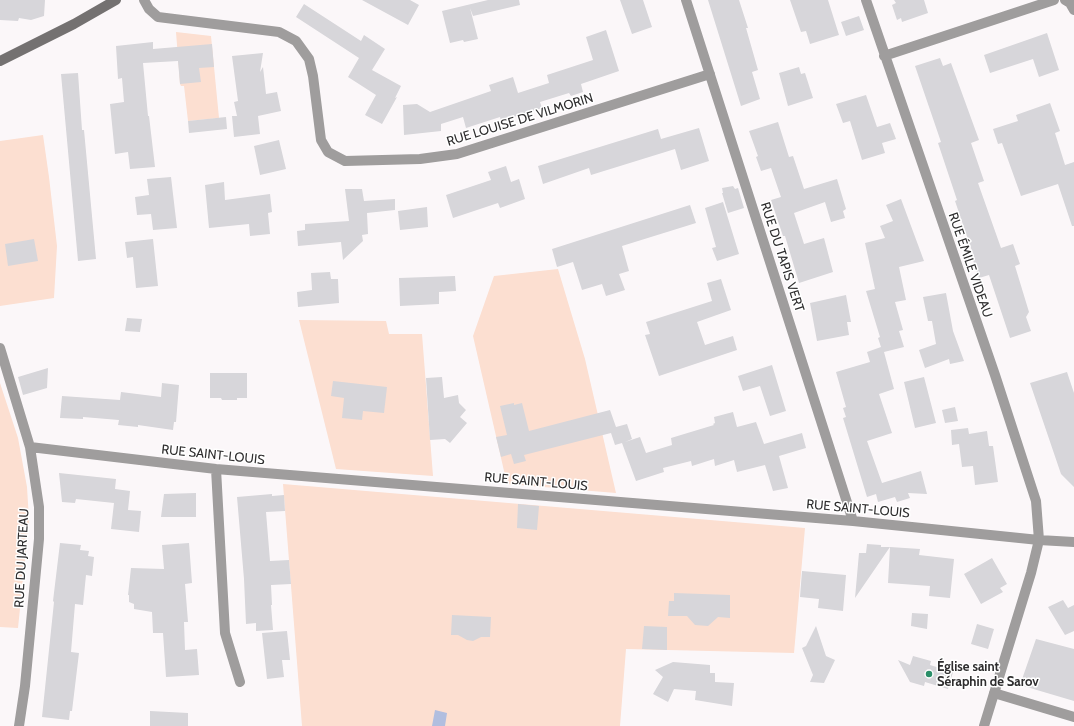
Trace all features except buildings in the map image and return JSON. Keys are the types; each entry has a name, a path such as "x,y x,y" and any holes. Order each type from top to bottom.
{"street":[{"path":"0,61 74,24 116,0"},
{"name":"RUE LOUISE DE VILMORIN","path":"144,0 149,9 158,17 279,32 296,41 309,59 322,140 328,152 345,161 420,159 457,154 710,74"},
{"name":"RUE DU TAPIS VERT","path":"686,0 853,521"},
{"name":"RUE ÉMILE VIDEAU","path":"866,0 1036,501 1039,540"},
{"path":"884,56 1054,0"},
{"path":"1065,0 1070,3 1074,10"},
{"name":"RUE DU JARTEAU","path":"0,348 30,448 39,507 39,539 25,686 19,725"},
{"name":"RUE SAINT-LOUIS","path":"30,448 216,469 853,521 1039,540 1074,542"},
{"path":"216,469 225,633 240,682"},
{"path":"984,726 1039,540"},
{"path":"994,693 1074,717"}],"shaded area":[{"path":"176,32 211,36 219,118 188,121 184,86 181,86 180,84"},
{"path":"43,135 57,246 54,298 0,306 0,141"},
{"path":"558,269 585,359 616,493 507,484 473,336 494,276"},
{"path":"299,320 386,321 389,334 422,334 433,476 336,469"},
{"path":"0,383 18,438 27,487 29,520 18,628 0,627"},
{"path":"283,484 805,528 794,653 626,649 620,726 302,726"}],"water":[{"path":"435,710 447,713 445,726 432,726"}],"place":[{"name":"Église saint Séraphin de Sarov","path":"929,674"}]}
